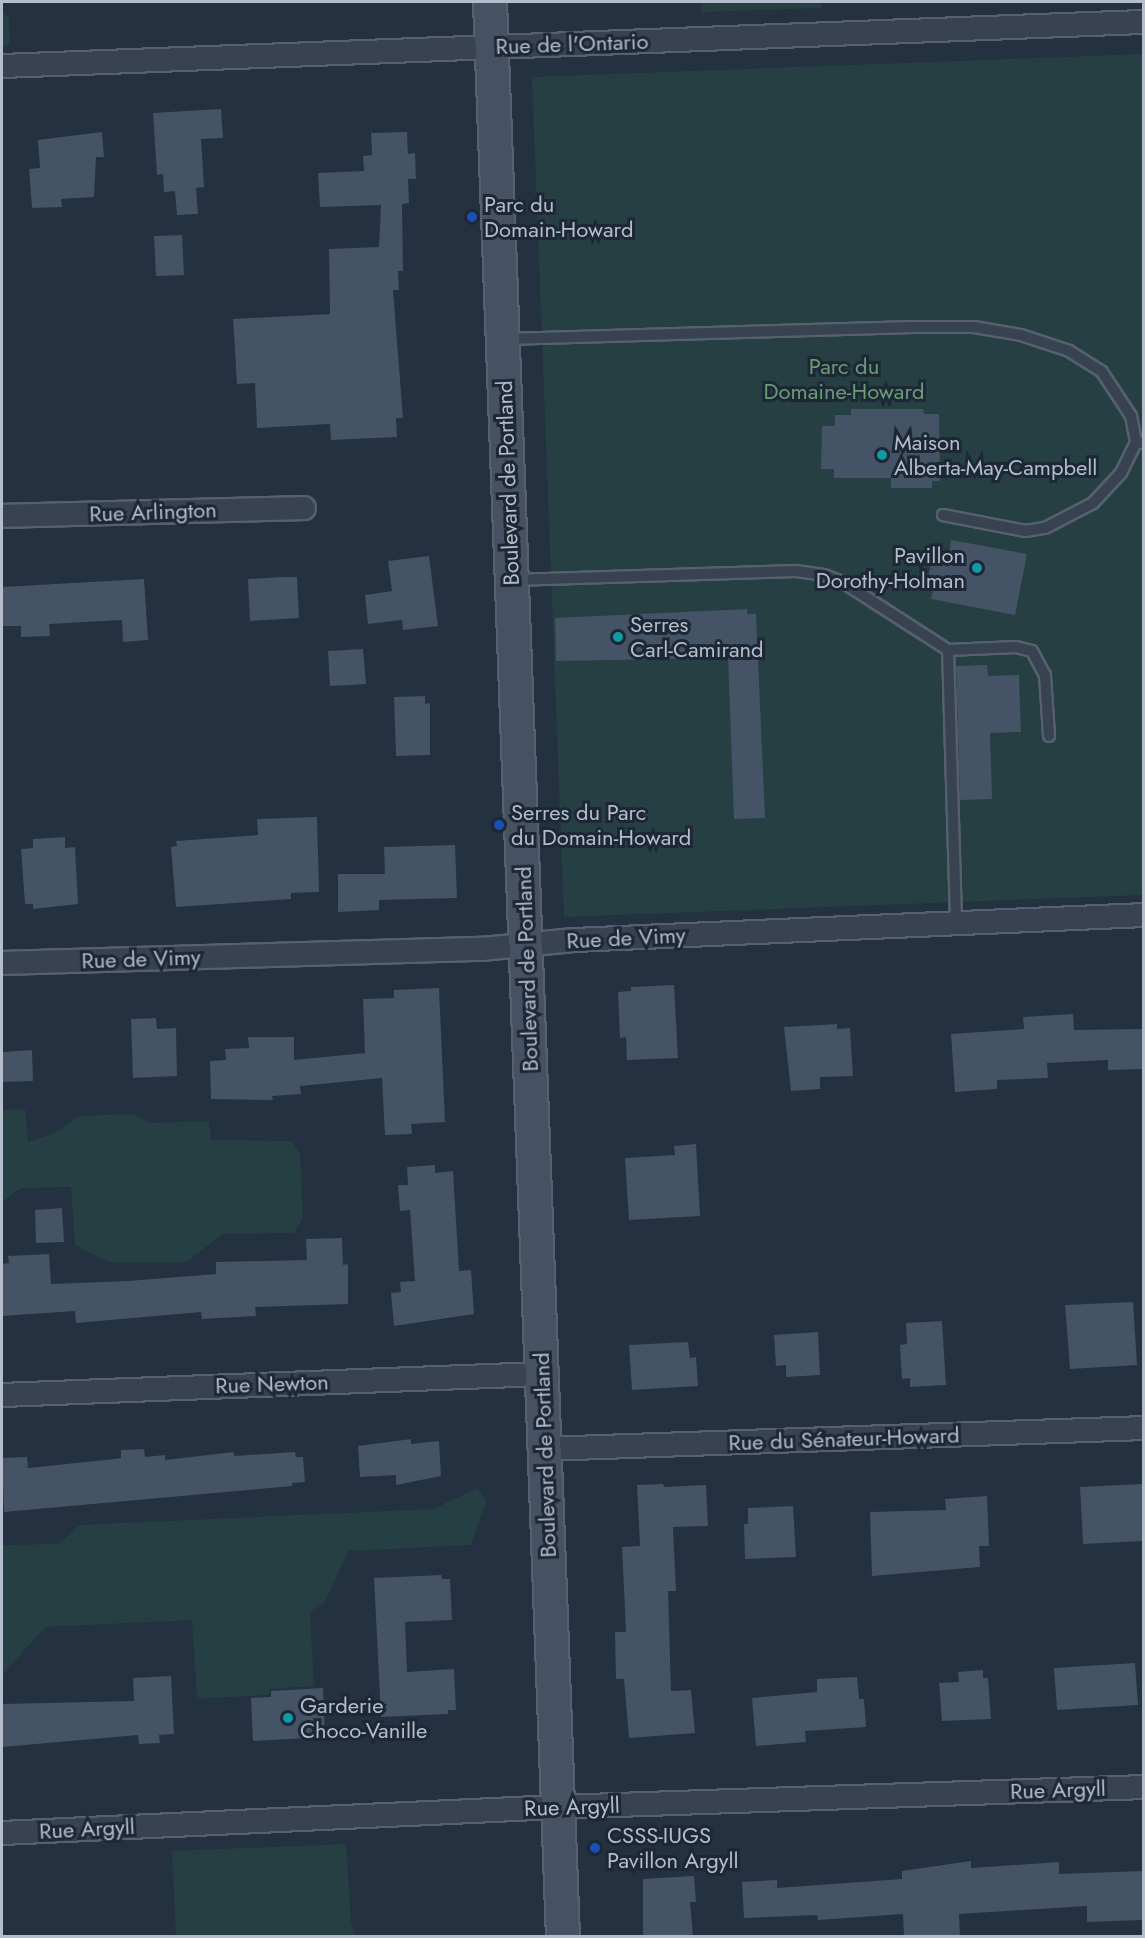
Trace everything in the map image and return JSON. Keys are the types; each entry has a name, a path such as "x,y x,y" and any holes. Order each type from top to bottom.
{"main road":[{"name":"Boulevard de Portland","path":"490,2 563,1936"}],"street":[{"name":"Rue de l'Ontario","path":"2,66 1143,22"},
{"name":"Rue Arlington","path":"2,516 304,508"},
{"name":"Rue de Vimy","path":"2,963 526,944 1143,915"},
{"name":"Rue Newton","path":"2,1395 542,1374"},
{"name":"Rue du Sénateur-Howard","path":"544,1449 1143,1428"},
{"name":"Rue Argyll","path":"2,1833 558,1807 1143,1786"}],"lane":[{"path":"502,339 974,327 1009,333 1069,351 1102,372 1131,416 1140,443 1121,473 1093,503 1046,528 1025,531 943,515"},
{"path":"512,580 796,571 824,575 844,583 948,650 1016,647 1032,651 1045,675 1049,736"},
{"path":"948,650 956,923"}],"green space":[{"path":"701,2 822,2 822,8 701,12"},
{"path":"2,11 9,18 10,45 2,46"},
{"name":"Parc du Domaine-Howard","path":"1143,54 1143,895 564,917 532,77"},
{"path":"25,1109 28,1142 55,1133 79,1116 134,1114 150,1123 209,1121 211,1140 291,1141 300,1153 303,1218 294,1233 222,1234 187,1262 109,1262 75,1245 71,1187 21,1188 2,1202 2,1110"},
{"path":"478,1488 486,1502 471,1545 348,1551 326,1600 310,1614 314,1686 269,1689 269,1695 197,1699 192,1620 45,1627 2,1675 2,1545 59,1544 79,1525 433,1509"},
{"path":"346,1844 351,1923 355,1936 176,1936 172,1851"}],"building":[{"path":"221,109 223,138 201,139 204,187 196,188 198,214 177,215 175,191 164,192 163,174 157,175 153,113"},
{"path":"102,132 104,157 96,157 94,197 61,199 62,207 32,208 29,169 40,168 38,140"},
{"path":"407,132 408,154 415,153 416,179 408,179 409,203 402,204 403,271 398,271 399,290 393,290 403,418 396,418 397,437 331,440 330,424 257,428 255,383 237,384 233,319 330,314 329,249 379,247 381,205 320,207 318,173 364,171 363,156 372,155 371,133"},
{"path":"182,235 184,275 156,276 154,236"},
{"name":"Maison Alberta-May-Campbell","path":"851,409 923,409 924,414 939,414 940,481 932,481 932,488 891,488 891,478 834,478 834,469 821,469 822,426 835,426 835,415 851,415"},
{"name":"Pavillon Dorothy-Holman","path":"951,540 1027,554 1015,615 931,599 935,581 928,579 933,553 949,556"},
{"path":"429,556 438,626 403,630 402,620 368,624 365,595 392,591 388,561"},
{"path":"297,577 299,618 250,621 248,579"},
{"path":"144,579 148,640 123,642 122,620 49,624 50,636 21,637 21,626 3,626 2,587"},
{"path":"747,609 747,614 756,614 765,818 734,819 728,658 556,661 555,618"},
{"path":"363,649 366,684 330,686 328,651"},
{"path":"987,665 988,676 1019,675 1021,732 990,733 992,799 960,800 956,666"},
{"path":"425,696 425,704 430,703 430,755 396,756 394,697"},
{"path":"317,817 319,892 291,893 291,899 176,907 171,847 177,846 176,841 258,835 257,819"},
{"path":"65,837 65,848 75,847 78,904 33,909 33,904 25,904 21,849 33,848 33,839"},
{"path":"455,845 457,898 379,900 379,910 338,912 338,874 385,874 384,847"},
{"path":"674,985 678,1058 627,1060 626,1037 620,1038 618,992 631,991 631,987"},
{"path":"439,988 445,1122 411,1124 412,1134 385,1135 382,1078 300,1086 301,1094 272,1096 273,1100 211,1099 210,1061 226,1060 225,1049 249,1048 248,1037 294,1037 294,1060 365,1053 363,999 394,998 394,990"},
{"path":"1073,1014 1074,1030 1143,1029 1143,1069 1108,1070 1108,1060 1047,1063 1048,1078 997,1080 997,1089 955,1092 951,1034 1024,1029 1023,1017"},
{"path":"156,1018 157,1029 176,1028 177,1076 133,1078 131,1019"},
{"path":"837,1024 837,1029 850,1028 853,1076 820,1077 820,1089 791,1091 784,1027"},
{"path":"32,1050 33,1081 2,1082 2,1052"},
{"path":"696,1144 700,1216 629,1220 625,1158 675,1155 674,1146"},
{"path":"435,1165 435,1173 453,1171 459,1271 471,1270 474,1314 394,1326 391,1293 401,1292 400,1282 415,1281 410,1210 400,1211 398,1185 408,1185 407,1167"},
{"path":"62,1208 64,1242 36,1243 35,1210"},
{"path":"342,1238 343,1265 348,1264 348,1304 255,1307 256,1316 202,1319 201,1312 76,1323 75,1311 2,1316 2,1264 9,1263 8,1256 49,1254 51,1284 128,1281 216,1274 216,1262 307,1260 306,1239"},
{"path":"1133,1302 1137,1365 1070,1369 1065,1305"},
{"path":"942,1321 946,1385 910,1387 910,1378 902,1379 900,1345 907,1344 906,1323"},
{"path":"818,1332 820,1375 786,1377 786,1365 776,1366 774,1335"},
{"path":"688,1342 690,1358 696,1357 698,1386 632,1390 629,1345"},
{"path":"411,1439 411,1444 439,1441 441,1476 396,1485 396,1475 360,1477 358,1446"},
{"path":"144,1449 145,1457 165,1455 165,1460 234,1452 234,1456 295,1452 296,1457 303,1457 305,1482 292,1483 292,1486 4,1512 2,1458 27,1457 28,1468 121,1458 121,1450"},
{"path":"663,1484 664,1487 706,1485 708,1526 673,1527 676,1591 668,1591 671,1691 691,1690 695,1733 629,1738 624,1679 616,1679 615,1632 626,1632 622,1547 640,1546 637,1485"},
{"path":"1143,1484 1143,1541 1083,1544 1080,1487"},
{"path":"987,1496 989,1546 979,1546 980,1567 872,1576 870,1512 946,1510 945,1499"},
{"path":"793,1506 796,1557 745,1559 744,1524 748,1524 748,1508"},
{"path":"441,1575 442,1579 450,1579 452,1620 405,1622 407,1672 454,1669 456,1710 448,1710 448,1714 381,1717 374,1578"},
{"path":"1135,1663 1138,1705 1057,1710 1054,1668"},
{"path":"983,1670 983,1678 988,1678 991,1719 942,1721 939,1683 959,1682 958,1672"},
{"path":"171,1676 174,1734 159,1735 160,1743 139,1744 138,1735 2,1747 2,1704 134,1701 133,1678"},
{"path":"857,1677 859,1699 864,1699 866,1727 805,1731 806,1742 756,1746 752,1698 817,1692 817,1679"},
{"name":"Garderie Choco-Vanille","path":"323,1688 325,1737 253,1741 251,1698 271,1697 271,1691"},
{"path":"971,1861 971,1868 1059,1862 1059,1874 1143,1871 1143,1920 1087,1922 1087,1906 959,1914 960,1936 904,1936 903,1914 818,1920 817,1915 744,1918 742,1882 777,1880 777,1888 902,1879 902,1871"},
{"path":"694,1876 696,1902 690,1902 693,1936 643,1936 643,1879"}],"place":[{"name":"Parc du Domain-Howard","path":"472,217"},
{"name":"Maison Alberta-May-Campbell","path":"882,455"},
{"name":"Pavillon Dorothy-Holman","path":"977,568"},
{"name":"Serres Carl-Camirand","path":"618,637"},
{"name":"Serres du Parc du Domain-Howard","path":"499,825"},
{"name":"Garderie Choco-Vanille","path":"288,1718"},
{"name":"CSSS-IUGS Pavillon Argyll","path":"595,1848"}]}
